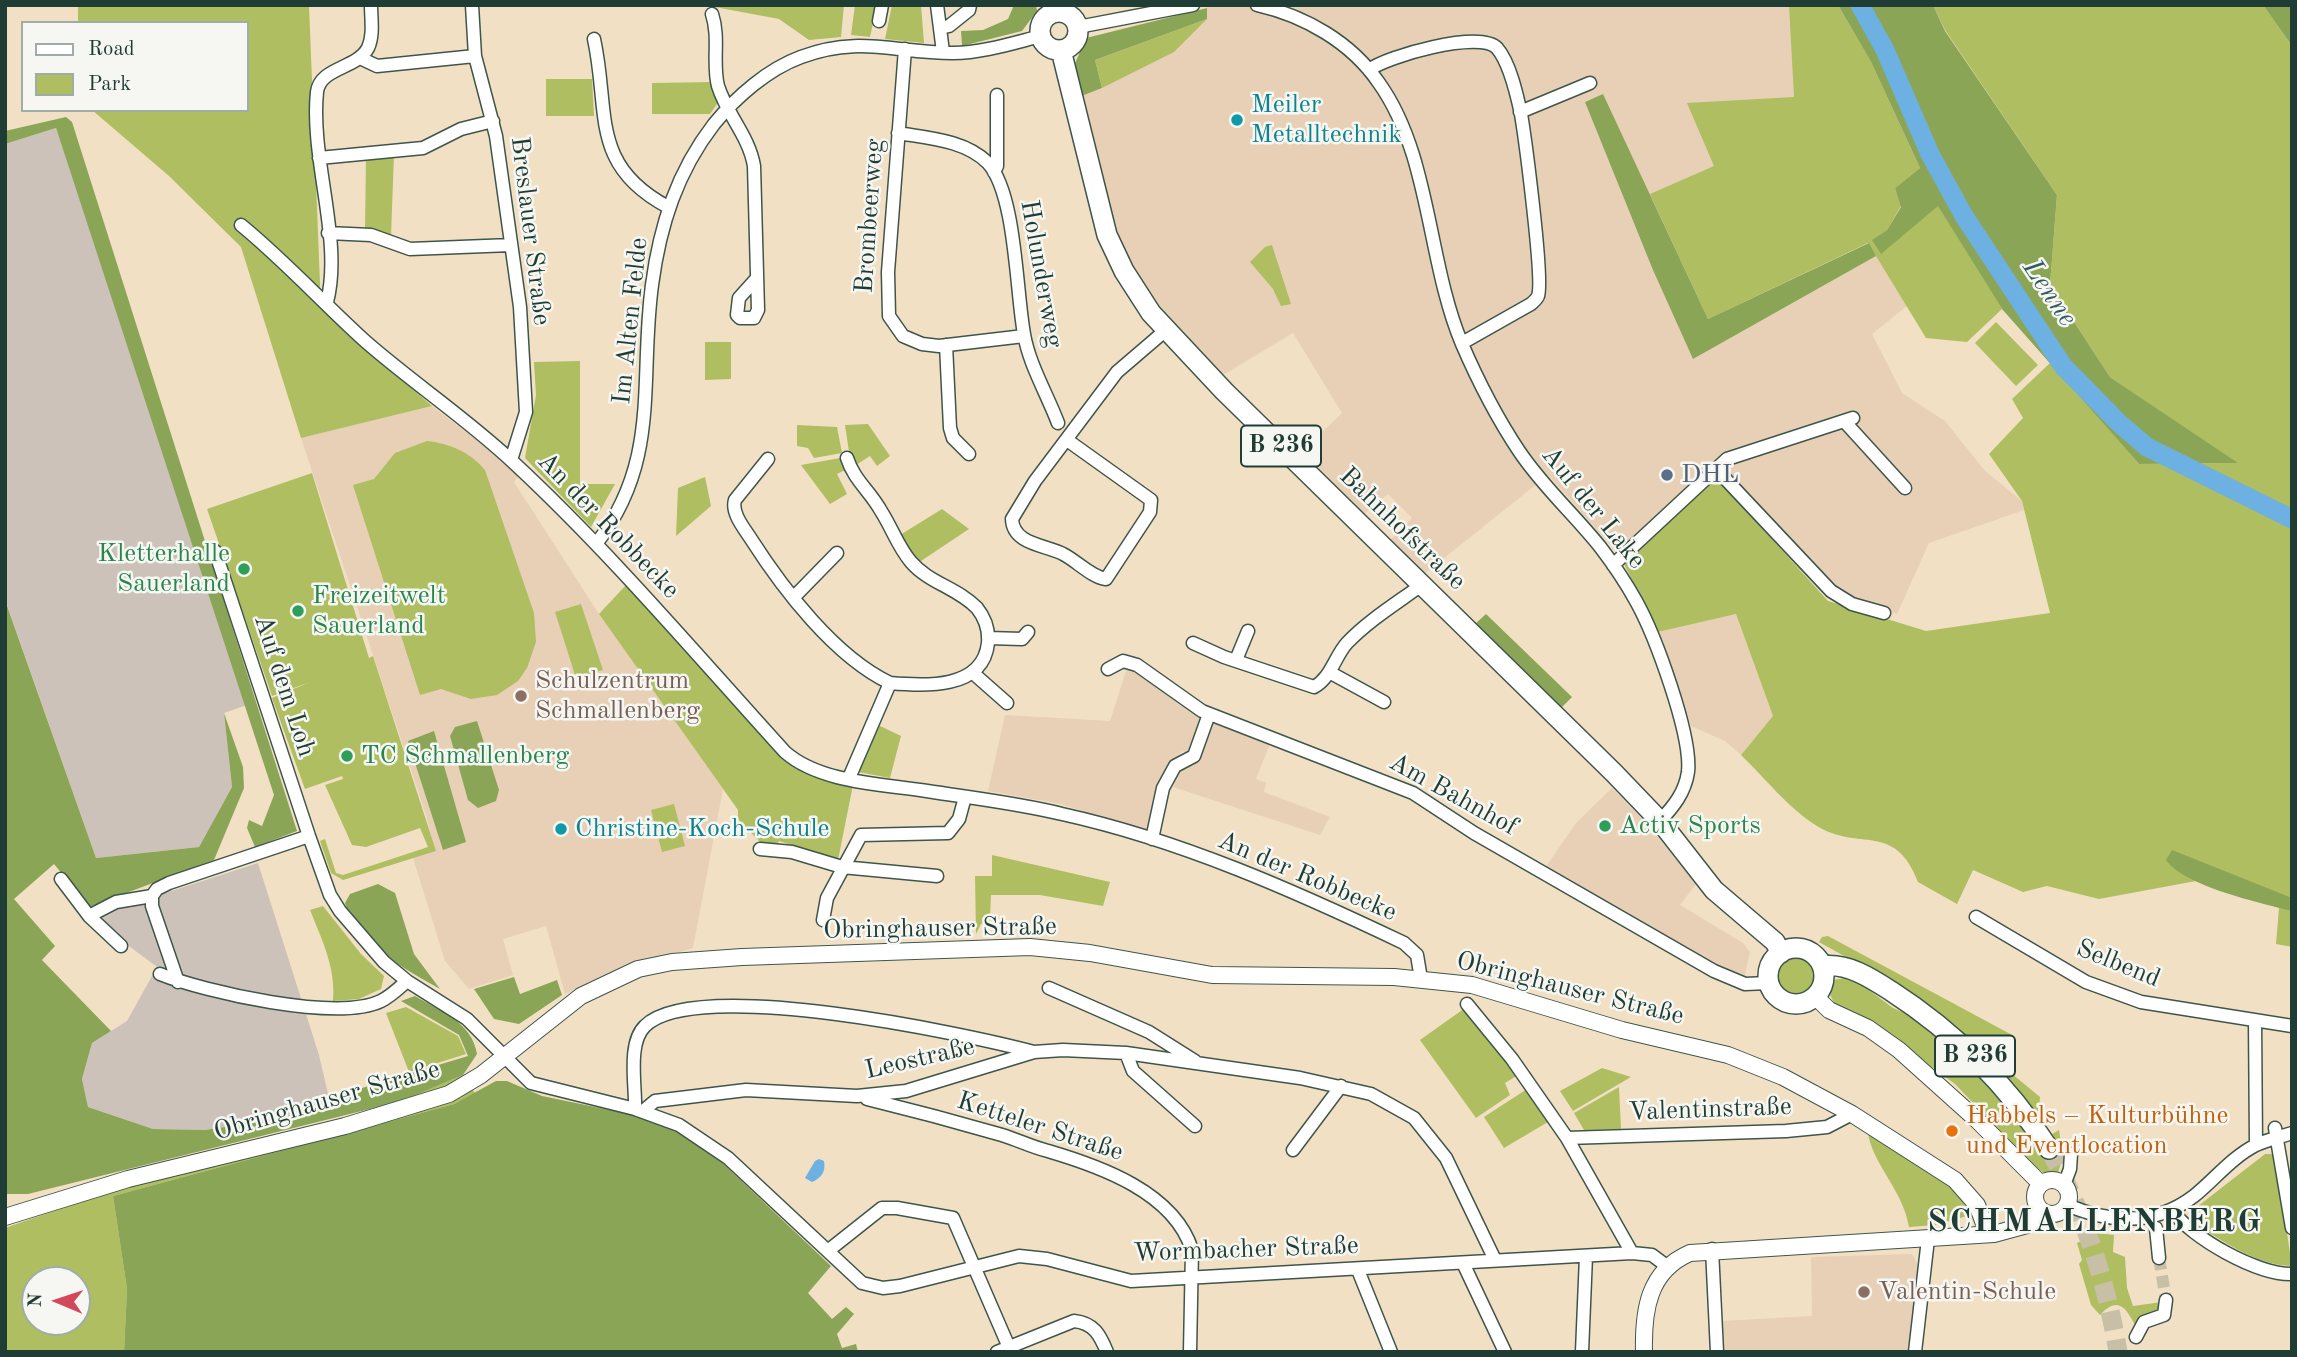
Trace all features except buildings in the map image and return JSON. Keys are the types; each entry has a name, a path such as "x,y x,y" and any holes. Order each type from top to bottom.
{"main road":[{"path":"1052,9 1071,16 1078,27 1077,39 1061,50 1046,45 1041,36 1044,20 1052,9"},
{"name":"Bahnhofstraße","path":"1061,50 1107,235 1132,285 1166,330 1660,821 1714,890 1775,942 1781,953"},
{"path":"1789,949 1805,950 1822,966 1823,983 1816,997 1801,1004 1786,1002 1774,993 1769,983 1771,966 1781,953 1789,949"},
{"name":"B 236","path":"1822,966 1837,966 1861,974 1944,1028 1998,1080 2049,1149"}],"street":[{"path":"327,302 331,277 319,158 318,85 331,74 360,58 372,34 371,5"},
{"path":"472,5 475,56 492,121"},
{"path":"879,21 882,5"},
{"path":"937,5 943,52"},
{"path":"940,29 969,10 970,5"},
{"path":"1078,27 1193,5"},
{"name":"Auf der Lake","path":"1257,5 1318,28 1369,70 1395,109 1410,147 1442,289 1462,343 1519,452 1613,565 1646,622 1686,743 1688,772 1684,788 1676,803 1660,821"},
{"path":"712,15 717,29 718,83 727,110 749,143 754,166 757,278"},
{"name":"Im Alten Felde","path":"596,544 621,508 637,468 645,401 651,287 668,207 691,158 727,110 778,68 803,56 847,44 943,52 992,48 1041,36"},
{"path":"594,39 604,121 616,160 639,190 668,207"},
{"path":"1369,70 1379,62 1408,53 1472,42 1489,43 1499,52 1507,67 1520,112 1539,270 1538,295 1531,304 1462,343"},
{"name":"Brombeerweg","path":"905,50 887,309 892,323 902,336 922,344 946,345 1024,336"},
{"path":"360,58 377,66 475,56"},
{"path":"1520,112 1590,83"},
{"name":"Holunderweg","path":"994,172 997,166 997,95"},
{"name":"Breslauer Straße","path":"319,158 423,148 461,129 492,121 520,307 526,412 512,460"},
{"name":"Holunderweg","path":"898,133 963,147 986,162 994,172 1006,204 1024,336 1058,423"},
{"name":"An der Robbecke","path":"241,225 327,302 369,344 512,460 596,544 785,752 805,765 849,778 1065,814 1209,858 1404,943 1417,955 1422,979"},
{"path":"328,233 371,235 410,249 511,245"},
{"path":"1067,440 1150,500 1150,512 1108,578 1101,578 1058,551 1037,546 1012,526 1012,519 1019,505 1117,372 1166,330"},
{"path":"946,345 950,428 953,438 969,454"},
{"path":"1613,565 1679,500 1736,455 1849,419 1905,488"},
{"path":"768,459 733,506 773,573 793,598 849,653 890,683 946,683 973,673 982,662 988,639 984,620 974,606 926,576 909,561 880,508 855,479 847,457"},
{"path":"1717,470 1831,591 1852,604 1884,613"},
{"name":"Auf dem Loh","path":"215,551 330,895 369,948 407,981 467,1018 505,1054"},
{"path":"793,598 837,553"},
{"path":"1193,643 1306,687 1319,684 1345,645 1381,614 1423,584"},
{"path":"1236,660 1248,631"},
{"path":"988,639 1022,639 1028,632"},
{"name":"Am Bahnhof","path":"1108,669 1124,661 1137,665 1209,714 1413,793 1463,827 1714,971 1745,984 1769,983"},
{"path":"1329,672 1384,702"},
{"path":"973,673 1007,703"},
{"path":"849,778 890,683"},
{"path":"1152,839 1163,788 1175,766 1194,756 1209,714"},
{"path":"823,920 827,898 861,835 942,834 952,830 959,820 965,797"},
{"path":"178,982 152,906 152,896 157,889 309,836"},
{"path":"760,849 792,852 842,867 937,876"},
{"path":"61,879 89,916 121,946"},
{"path":"89,916 116,902 152,896"},
{"name":"Selbend","path":"1976,917 2086,982 2147,1004 2292,1026"},
{"name":"Obringhauser Straße","path":"5,1217 39,1204 345,1126 432,1100 467,1085 581,996 602,983 638,969 684,961 1030,947 1101,955 1212,975 1422,979 1486,987 1622,1030 1728,1055 1783,1077 1852,1114 1960,1185 1977,1206 1988,1234"},
{"path":"160,974 178,982 246,997 338,1007 381,1001 407,981"},
{"path":"1049,988 1149,1032 1198,1063"},
{"path":"1816,997 1829,1010 1868,1028 1899,1050 1977,1120 2041,1184"},
{"path":"1467,1004 1512,1059 1567,1138 1632,1253"},
{"path":"639,1110 638,1036 649,1022 678,1009 751,1008 866,1017 979,1037 1034,1052"},
{"path":"2255,1020 2256,1145"},
{"name":"Leostraße","path":"639,1110 655,1101 747,1090 857,1096 906,1091 945,1082 1034,1052 1085,1050 1198,1063 1341,1086 1399,1107 1425,1129 1446,1158 1495,1260"},
{"path":"1126,1053 1133,1071 1195,1126"},
{"name":"Wormbacher Straße","path":"505,1054 519,1074 531,1083 639,1110 680,1125 712,1146 829,1250 852,1275 871,1287 900,1286 1004,1257 1031,1257 1115,1279 1193,1280 1632,1253 1653,1255 1668,1267"},
{"path":"1293,1150 1341,1086"},
{"name":"Ketteler Straße","path":"857,1096 1076,1157 1127,1180 1174,1220 1192,1250 1190,1352"},
{"name":"Valentinstraße","path":"1567,1138 1786,1131 1827,1127 1852,1114"},
{"path":"2277,1133 2292,1228"},
{"path":"2067,1205 2097,1216 2131,1220 2172,1210 2256,1145 2277,1133 2292,1133"},
{"path":"2064,1185 2070,1169 2071,1154"},
{"path":"1644,1352 1645,1310 1654,1286 1668,1267 1690,1253 1928,1239 2015,1230 2031,1223 2042,1212 2058,1213 2067,1205 2069,1195 2064,1185 2055,1180 2041,1184"},
{"path":"2041,1184 2035,1198 2042,1212"},
{"path":"829,1250 882,1208 953,1218 975,1265 1005,1350 1074,1321 1083,1322 1096,1330 1107,1352"},
{"path":"2172,1210 2184,1226 2245,1262 2267,1271 2292,1274"},
{"path":"2156,1227 2159,1258"},
{"path":"1915,1352 1928,1239"},
{"path":"1712,1250 1717,1352"},
{"path":"1582,1352 1586,1256"},
{"path":"1463,1263 1504,1352"},
{"path":"1358,1270 1391,1352"},
{"path":"2136,1337 2144,1322 2164,1315 2166,1300"}],"shaded area":[{"path":"1207,5 1823,5 1902,205 1708,319 1603,95 1586,101 1693,359 1876,256 1907,306 1872,334 1902,393 1945,421 1985,471 2022,501 2024,510 1929,543 1897,614 1846,594 1813,566 1719,463 1616,551 1548,475 1423,575 1390,540 1412,518 1388,494 1363,515 1302,451 1342,413 1293,333 1223,375 1158,308 1119,243 1079,97 1102,88 1207,19"},
{"path":"56,128 247,705 224,713 232,787 199,847 96,858 5,599 5,144"},
{"name":"Schulzentrum Schmallenberg","path":"432,406 520,474 514,482 599,614 723,789 693,948 605,976 565,994 546,926 503,939 513,975 469,989 445,961 413,858 435,851 426,815 301,438"},
{"path":"1736,614 1773,716 1741,755 1725,741 1691,726 1658,632"},
{"path":"1128,665 1271,741 1256,779 1266,783 1264,792 1330,817 1320,835 1173,787 1182,766 1192,766 1199,759 1182,751 1164,775 1149,833 1061,804 988,791 1005,715 1110,721"},
{"path":"1612,788 1647,824 1696,884 1680,905 1743,943 1750,952 1744,979 1545,868 1576,823"},
{"path":"258,863 319,1055 329,1098 284,1118 205,1130 153,1129 88,1107 82,1079 92,1043 127,1021 157,967 117,937 101,919 125,906"},
{"name":"Valentin-Schule","path":"1912,1254 1920,1268 1910,1352 1722,1352 1722,1321 1812,1316 1811,1257"}],"green space":[{"path":"78,5 309,5 321,309 432,406 301,438 241,247 169,176 94,112 248,112 248,21 78,21"},
{"path":"704,5 844,5 841,37 809,40 779,19"},
{"path":"855,5 877,5 870,37 851,35"},
{"path":"892,5 921,5 924,43 885,39"},
{"path":"1014,5 1036,5 1037,11 1022,31 962,46 961,31 983,30 1008,19"},
{"path":"1789,5 1838,5 1871,62 1920,168 1895,188 1901,206 1887,230 1873,240 1914,224 1938,205 2002,309 1967,342 1926,338 1868,243 1708,319 1650,194 1714,166 1687,103 1794,97"},
{"path":"1838,5 1933,5 1945,31 2057,195 2050,285 2110,377 2238,463 2139,464 2002,309 1938,206 1881,254 1872,240 1887,230 1901,207 1895,188 1920,168 1871,62"},
{"path":"1933,5 2263,5 2292,46 2292,947 2276,944 2279,908 2196,881 2099,899 2047,886 2023,892 1973,870 1957,904 1918,882 1909,863 1887,844 1847,837 1817,826 1787,802 1741,755 1773,716 1736,614 1658,632 1623,562 1711,480 1719,481 1828,601 1926,631 2050,613 2022,501 1989,454 2023,418 2012,399 2050,363 2139,464 2237,463 2110,377 2050,285 2057,195 1945,30"},
{"path":"2263,5 2292,5 2292,46"},
{"path":"1207,8 1207,19 1095,60 1102,88 1079,97 1073,68 1086,38"},
{"path":"1207,19 1174,52 1102,88 1095,60"},
{"path":"546,79 592,79 594,116 546,116"},
{"path":"713,82 719,101 710,114 652,114 652,83"},
{"path":"1603,94 1708,319 1869,243 1876,256 1693,359 1653,270 1585,102"},
{"path":"66,117 72,122 297,831 255,847 247,828 249,820 262,826 274,795 56,128 5,144 5,131"},
{"path":"394,154 391,237 365,229 366,157"},
{"path":"1272,245 1291,304 1281,306 1273,289 1250,262 1265,247"},
{"path":"1996,322 2038,365 2016,386 1975,343"},
{"path":"705,342 731,342 731,379 705,380"},
{"path":"580,361 580,484 615,484 591,527 525,458 536,395 534,362"},
{"path":"868,424 890,456 877,466 870,456 856,465 849,452 845,425"},
{"path":"797,425 837,427 842,453 814,458 808,448 797,446"},
{"path":"427,441 459,450 473,458 485,470 534,613 536,642 527,668 518,681 497,695 471,699 441,689 420,695 353,485 374,479 395,453"},
{"path":"840,458 845,470 837,474 847,494 830,504 801,465"},
{"path":"312,473 369,658 373,656 436,851 343,880 331,873 320,841 325,839 336,873 343,875 428,847 420,828 366,847 352,845 325,785 343,779 342,776 305,789 272,698 310,682 272,696 207,509"},
{"path":"705,477 711,506 676,536 678,488"},
{"path":"942,509 969,529 918,563 900,535"},
{"path":"627,584 782,758 818,776 853,785 838,860 779,841 777,844 761,843 738,819 738,810 599,614"},
{"path":"5,600 96,858 199,847 232,787 224,713 243,767 244,788 214,860 89,907 54,864 14,899 55,946 42,960 111,1031 92,1043 82,1079 88,1107 153,1129 205,1130 284,1118 329,1098 468,1056 459,1035 401,1001 415,996 453,1019 469,1034 477,1054 463,1075 398,1102 28,1194 5,1194"},
{"path":"581,604 603,670 576,678 555,612"},
{"path":"1486,614 1572,697 1561,708 1475,624"},
{"path":"477,721 499,790 496,801 478,808 468,800 450,736 455,727"},
{"path":"878,725 901,736 890,778 858,772"},
{"path":"434,731 466,842 443,850 408,741"},
{"path":"674,804 685,846 662,852 651,810"},
{"path":"2172,850 2292,898 2292,911 2224,892 2189,878 2166,860"},
{"path":"992,855 1110,882 1103,906 1040,895 991,895 990,919 981,924 976,934 975,876 992,876"},
{"path":"378,884 395,893 414,954 440,989 370,943 350,917 345,903 350,894"},
{"path":"323,906 361,954 384,976 381,989 359,999 333,1001 330,966 310,910"},
{"path":"1828,936 2014,1036 2000,1064 2040,1097 2039,1113 2036,1117 1912,994 1819,942 1822,937"},
{"path":"1797,956 1811,962 1817,976 1811,990 1797,996 1783,990 1777,976 1783,962"},
{"path":"514,977 520,994 557,980 562,995 519,1024 494,1019 474,989"},
{"path":"1846,978 1857,981 1893,1008 1921,1020 1990,1081 2044,1155 2058,1146 2052,1134 2059,1130 2063,1156 2058,1173 2044,1173 2031,1163 1955,1084 1873,1024 1834,1003 1827,988 1832,980"},
{"path":"406,1007 458,1036 466,1054 409,1072 386,1013"},
{"path":"1465,1008 1518,1075 1505,1083 1510,1095 1476,1118 1420,1040"},
{"path":"1602,1068 1631,1077 1573,1111 1560,1091"},
{"path":"463,1075 475,1093 454,1104 113,1196 127,1289 124,1352 5,1352 5,1228 350,1117"},
{"path":"496,1081 507,1081 542,1096 629,1114 694,1136 831,1266 808,1293 832,1319 846,1307 854,1314 837,1334 842,1348 856,1344 858,1352 124,1352 127,1289 113,1196 454,1104"},
{"path":"1619,1087 1621,1129 1584,1130 1574,1113"},
{"path":"1527,1089 1548,1122 1504,1148 1484,1117"},
{"path":"1868,1133 1943,1181 1965,1205 1967,1216 1936,1225 1909,1227 1901,1201 1876,1156"},
{"path":"2265,1154 2275,1154 2292,1266 2278,1265 2253,1257 2194,1224 2191,1218 2193,1210"},
{"path":"2097,1233 2114,1235 2113,1252 2125,1257 2127,1288 2133,1306 2162,1302 2160,1310 2135,1325 2121,1306 2112,1306 2100,1315 2091,1305 2079,1264 2082,1260 2077,1243"}],"water":[{"path":"819,1159 824,1161 823,1171 812,1182 805,1178"}],"waterway":[{"name":"Lenne","path":"1860,5 1885,50 1930,154 1964,216 2063,366 2119,423 2147,447 2292,519"}],"tunnel":[{"path":"2049,1149 2073,1198 2092,1247 2118,1352"},
{"path":"2159,1258 2166,1300"}],"place":[{"name":"Meiler Metalltechnik","path":"1237,120"},
{"name":"DHL","path":"1667,475"},
{"name":"Kletterhalle Sauerland","path":"244,569"},
{"name":"Freizeitwelt Sauerland","path":"298,611"},
{"name":"Schulzentrum Schmallenberg","path":"521,696"},
{"name":"TC Schmallenberg","path":"347,756"},
{"name":"Activ Sports","path":"1605,826"},
{"name":"Christine-Koch-Schule","path":"561,829"},
{"name":"Habbels – Kulturbühne und Eventlocation","path":"1952,1131"},
{"name":"Valentin-Schule","path":"1864,1292"}],"district":[{"name":"SCHMALLENBERG","path":"2095,1222"}]}
